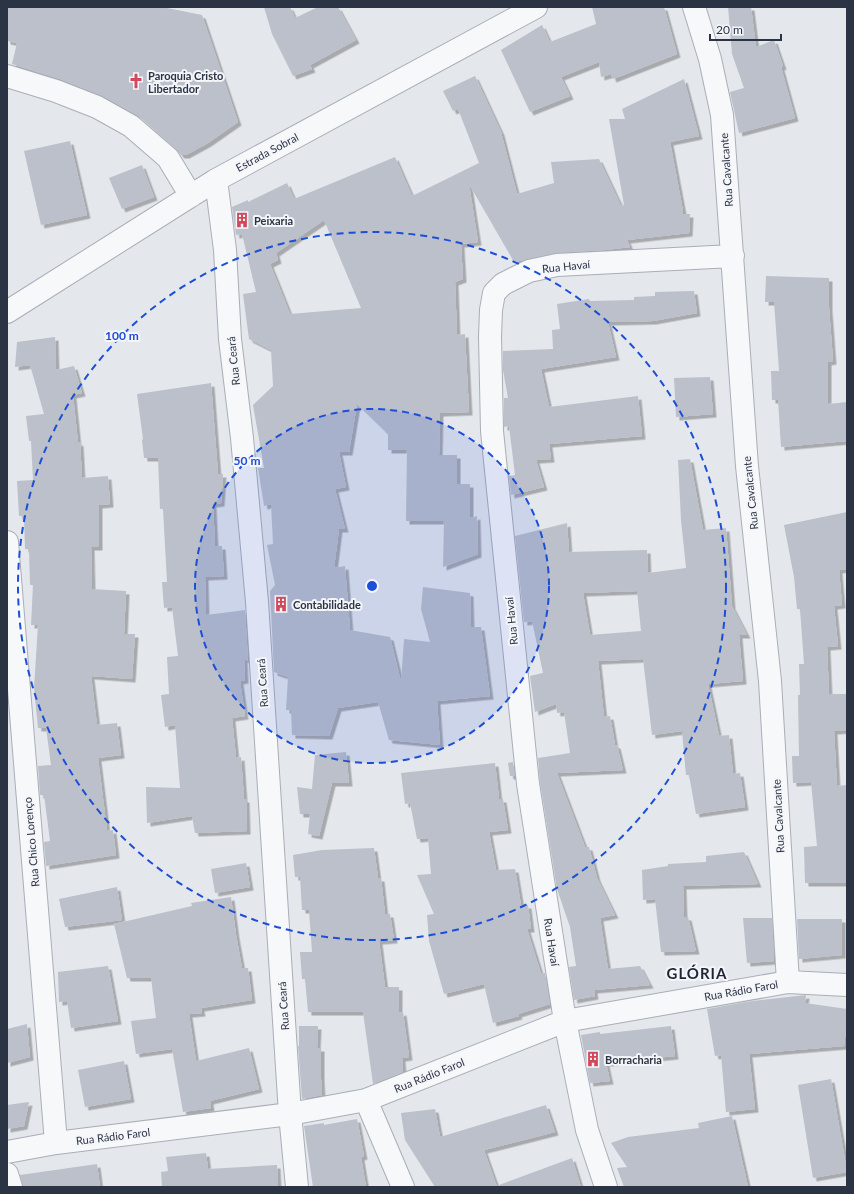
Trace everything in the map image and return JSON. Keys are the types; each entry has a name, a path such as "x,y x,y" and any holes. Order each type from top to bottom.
{"street":[{"name":"Estrada Sobral","path":"7,312 216,180 536,7"},
{"name":"Rua Cavalcante","path":"694,7 710,60 722,114 747,466 770,681 788,982"},
{"path":"7,76 56,91 97,107 132,126 168,158 191,196"},
{"name":"Rua Ceará","path":"216,180 225,250 230,339 242,438 257,602 290,1114 297,1187"},
{"name":"Rua Havaí","path":"606,1187 587,1130 565,1021 528,784 492,431 490,338 491,310 494,293 503,284 529,271 557,265 733,256"},
{"name":"Rua Chico Lorenço","path":"7,542 56,1143"},
{"name":"Rua Rádio Farol","path":"7,1152 56,1143 290,1114 366,1100 565,1021 788,982 847,985"},
{"path":"366,1100 403,1187"},
{"path":"7,1174 11,1187"}],"building":[{"name":"Paroquia Cristo Libertador","path":"7,7 162,7 202,15 238,122 208,143 186,155 181,155 139,116 103,96 60,79 12,64 17,43 7,41"},
{"path":"264,7 290,7 295,18 318,7 338,7 356,40 310,65 312,69 293,76 272,34"},
{"path":"592,7 664,7 677,54 613,79 611,74 601,77 599,62 561,77 570,96 530,112 501,50 542,25 550,42 596,24"},
{"path":"728,7 751,7 756,47 774,40 783,66 781,67 795,118 739,133 730,92 744,88 732,54"},
{"path":"475,76 501,132 517,194 554,183 551,162 599,159 621,206 624,205 609,119 625,119 622,109 684,79 699,136 670,142 683,211 682,214 690,214 689,233 627,240 630,247 556,253 514,262 469,184 478,242 461,244 463,279 455,282 457,335 465,334 469,412 440,413 439,455 457,455 457,484 470,484 470,518 477,516 478,554 443,567 444,521 406,521 407,450 388,450 388,434 357,404 349,452 339,452 346,487 335,489 345,529 339,529 334,568 345,566 350,630 390,637 401,682 404,639 430,642 421,609 423,587 470,593 471,627 481,627 490,696 437,701 440,745 389,740 378,702 338,708 329,736 292,735 291,710 286,710 288,677 274,672 270,591 275,585 267,545 273,544 271,504 264,506 258,468 264,468 253,405 273,386 271,350 249,339 243,294 256,292 242,234 236,235 232,207 248,200 248,202 287,183 294,199 395,157 412,196 479,163 458,109 453,111 443,91","holes":["324,220 361,308 290,314 270,264 278,260 276,253"]},
{"path":"70,141 87,215 41,225 24,151"},
{"path":"142,165 154,197 122,209 109,178"},
{"path":"766,276 829,278 829,308 833,361 828,362 828,404 847,402 847,441 781,447 778,400 772,400 771,371 779,371 774,302 765,302"},
{"path":"694,291 697,313 653,321 608,322 616,357 541,369 549,407 638,396 642,436 549,444 551,459 536,460 544,487 511,495 509,476 515,475 509,426 504,427 504,398 508,398 503,370 503,351 553,349 552,330 560,329 557,304 589,299 590,301 634,300 634,297 655,296 655,292"},
{"path":"55,337 56,370 74,366 82,393 73,395 78,443 80,442 82,478 108,476 110,504 99,505 99,547 91,547 92,589 126,591 124,634 135,634 132,679 91,676 97,725 117,723 121,755 98,758 107,831 113,830 116,855 46,866 44,842 50,841 44,795 40,795 38,766 51,765 46,728 38,728 34,688 38,625 31,625 33,585 30,585 29,549 25,549 24,516 19,516 17,481 33,480 31,441 29,441 26,416 44,414 30,365 15,367 17,342"},
{"path":"710,377 713,414 676,417 674,378"},
{"path":"211,383 218,474 223,474 221,503 213,504 215,546 222,546 224,576 205,577 206,615 245,610 248,661 244,659 245,680 240,681 245,716 232,718 236,758 241,757 244,799 246,799 247,831 195,833 192,816 147,823 146,787 180,788 175,725 165,727 161,695 169,694 167,657 178,656 172,607 164,608 162,582 167,582 163,509 160,509 158,458 144,458 137,394"},
{"path":"690,459 703,530 726,528 732,606 747,635 739,635 743,681 708,684 719,736 729,735 733,774 740,773 745,807 696,814 689,775 686,775 682,731 652,735 643,659 598,661 604,717 610,716 615,745 617,745 623,770 557,773 585,847 589,847 597,878 615,915 600,918 608,969 640,966 650,985 594,990 595,996 574,1000 569,967 576,966 570,927 557,889 540,782 538,758 570,753 564,712 557,713 556,704 535,712 530,676 543,673 532,621 524,622 515,536 567,523 569,552 647,550 648,573 686,568 681,520 678,460","holes":["637,591 641,631 590,635 583,593"]},
{"path":"847,512 847,569 839,570 842,605 834,606 838,646 827,647 829,694 847,694 847,730 834,731 837,786 847,785 847,883 805,883 804,847 817,846 811,782 793,783 792,756 799,756 799,664 804,664 800,609 797,609 794,577 784,525"},
{"path":"346,752 349,783 332,783 319,836 308,834 310,814 300,814 297,787 312,789 315,755"},
{"path":"513,762 515,776 510,776 508,763"},
{"path":"495,763 499,799 503,799 508,830 489,832 496,870 515,869 521,905 528,905 531,929 527,929 541,974 545,973 550,1004 518,1014 519,1016 493,1023 484,984 444,994 429,941 427,915 434,914 417,875 431,874 428,838 417,839 410,803 405,804 401,773"},
{"path":"374,848 378,878 381,878 385,914 390,914 394,940 379,941 385,987 399,987 399,1013 403,1012 409,1057 402,1058 403,1072 373,1084 363,1012 308,1012 305,979 302,979 300,952 312,952 309,910 302,910 300,877 295,877 293,855 322,850"},
{"path":"744,852 758,884 683,886 684,917 688,917 696,951 661,952 655,899 643,900 642,870 668,866 668,864 706,862 706,856"},
{"path":"246,863 250,887 215,893 211,869"},
{"path":"117,887 122,920 65,927 59,899"},
{"path":"231,897 242,968 248,968 252,1000 201,1008 202,1013 189,1014 196,1061 249,1048 259,1089 210,1101 211,1108 183,1112 172,1049 136,1054 131,1021 156,1018 151,978 127,978 114,924 192,906 191,903"},
{"path":"743,918 772,918 774,961 747,963"},
{"path":"797,919 842,919 842,955 799,959"},
{"path":"108,966 118,1021 71,1028 67,1001 59,1002 58,972"},
{"path":"806,995 805,1003 847,1009 844,1046 749,1054 755,1109 726,1112 721,1055 715,1056 707,1009 752,1001"},
{"path":"27,1024 30,1057 7,1063 7,1029"},
{"path":"299,1026 318,1026 317,1048 321,1048 322,1095 302,1099 298,1046"},
{"path":"671,1026 675,1056 606,1063 610,1081 590,1083 581,1035"},
{"path":"124,1061 131,1099 85,1107 78,1070"},
{"path":"831,1079 847,1172 813,1178 798,1085"},
{"path":"29,1102 24,1126 7,1129 7,1105"},
{"path":"546,1105 555,1132 484,1150 497,1187 435,1187 405,1140 401,1113 435,1109 440,1137"},
{"path":"732,1116 748,1187 624,1187 617,1168 627,1167 611,1143 628,1137 699,1128 698,1123"},
{"path":"357,1119 364,1156 361,1157 366,1187 313,1187 304,1126 324,1123 324,1125"},
{"path":"206,1153 208,1169 277,1165 278,1187 162,1187 161,1172 168,1171 166,1157"},
{"path":"572,1158 581,1187 500,1187 499,1185"},
{"path":"97,1164 100,1187 23,1187 20,1175"}],"place":[{"name":"Paroquia Cristo Libertador","path":"136,81"},
{"name":"Peixaria","path":"242,220"},
{"name":"Contabilidade","path":"281,604"},
{"name":"Borracharia","path":"593,1059"}],"district":[{"name":"GLÓRIA","path":"697,973"}]}
